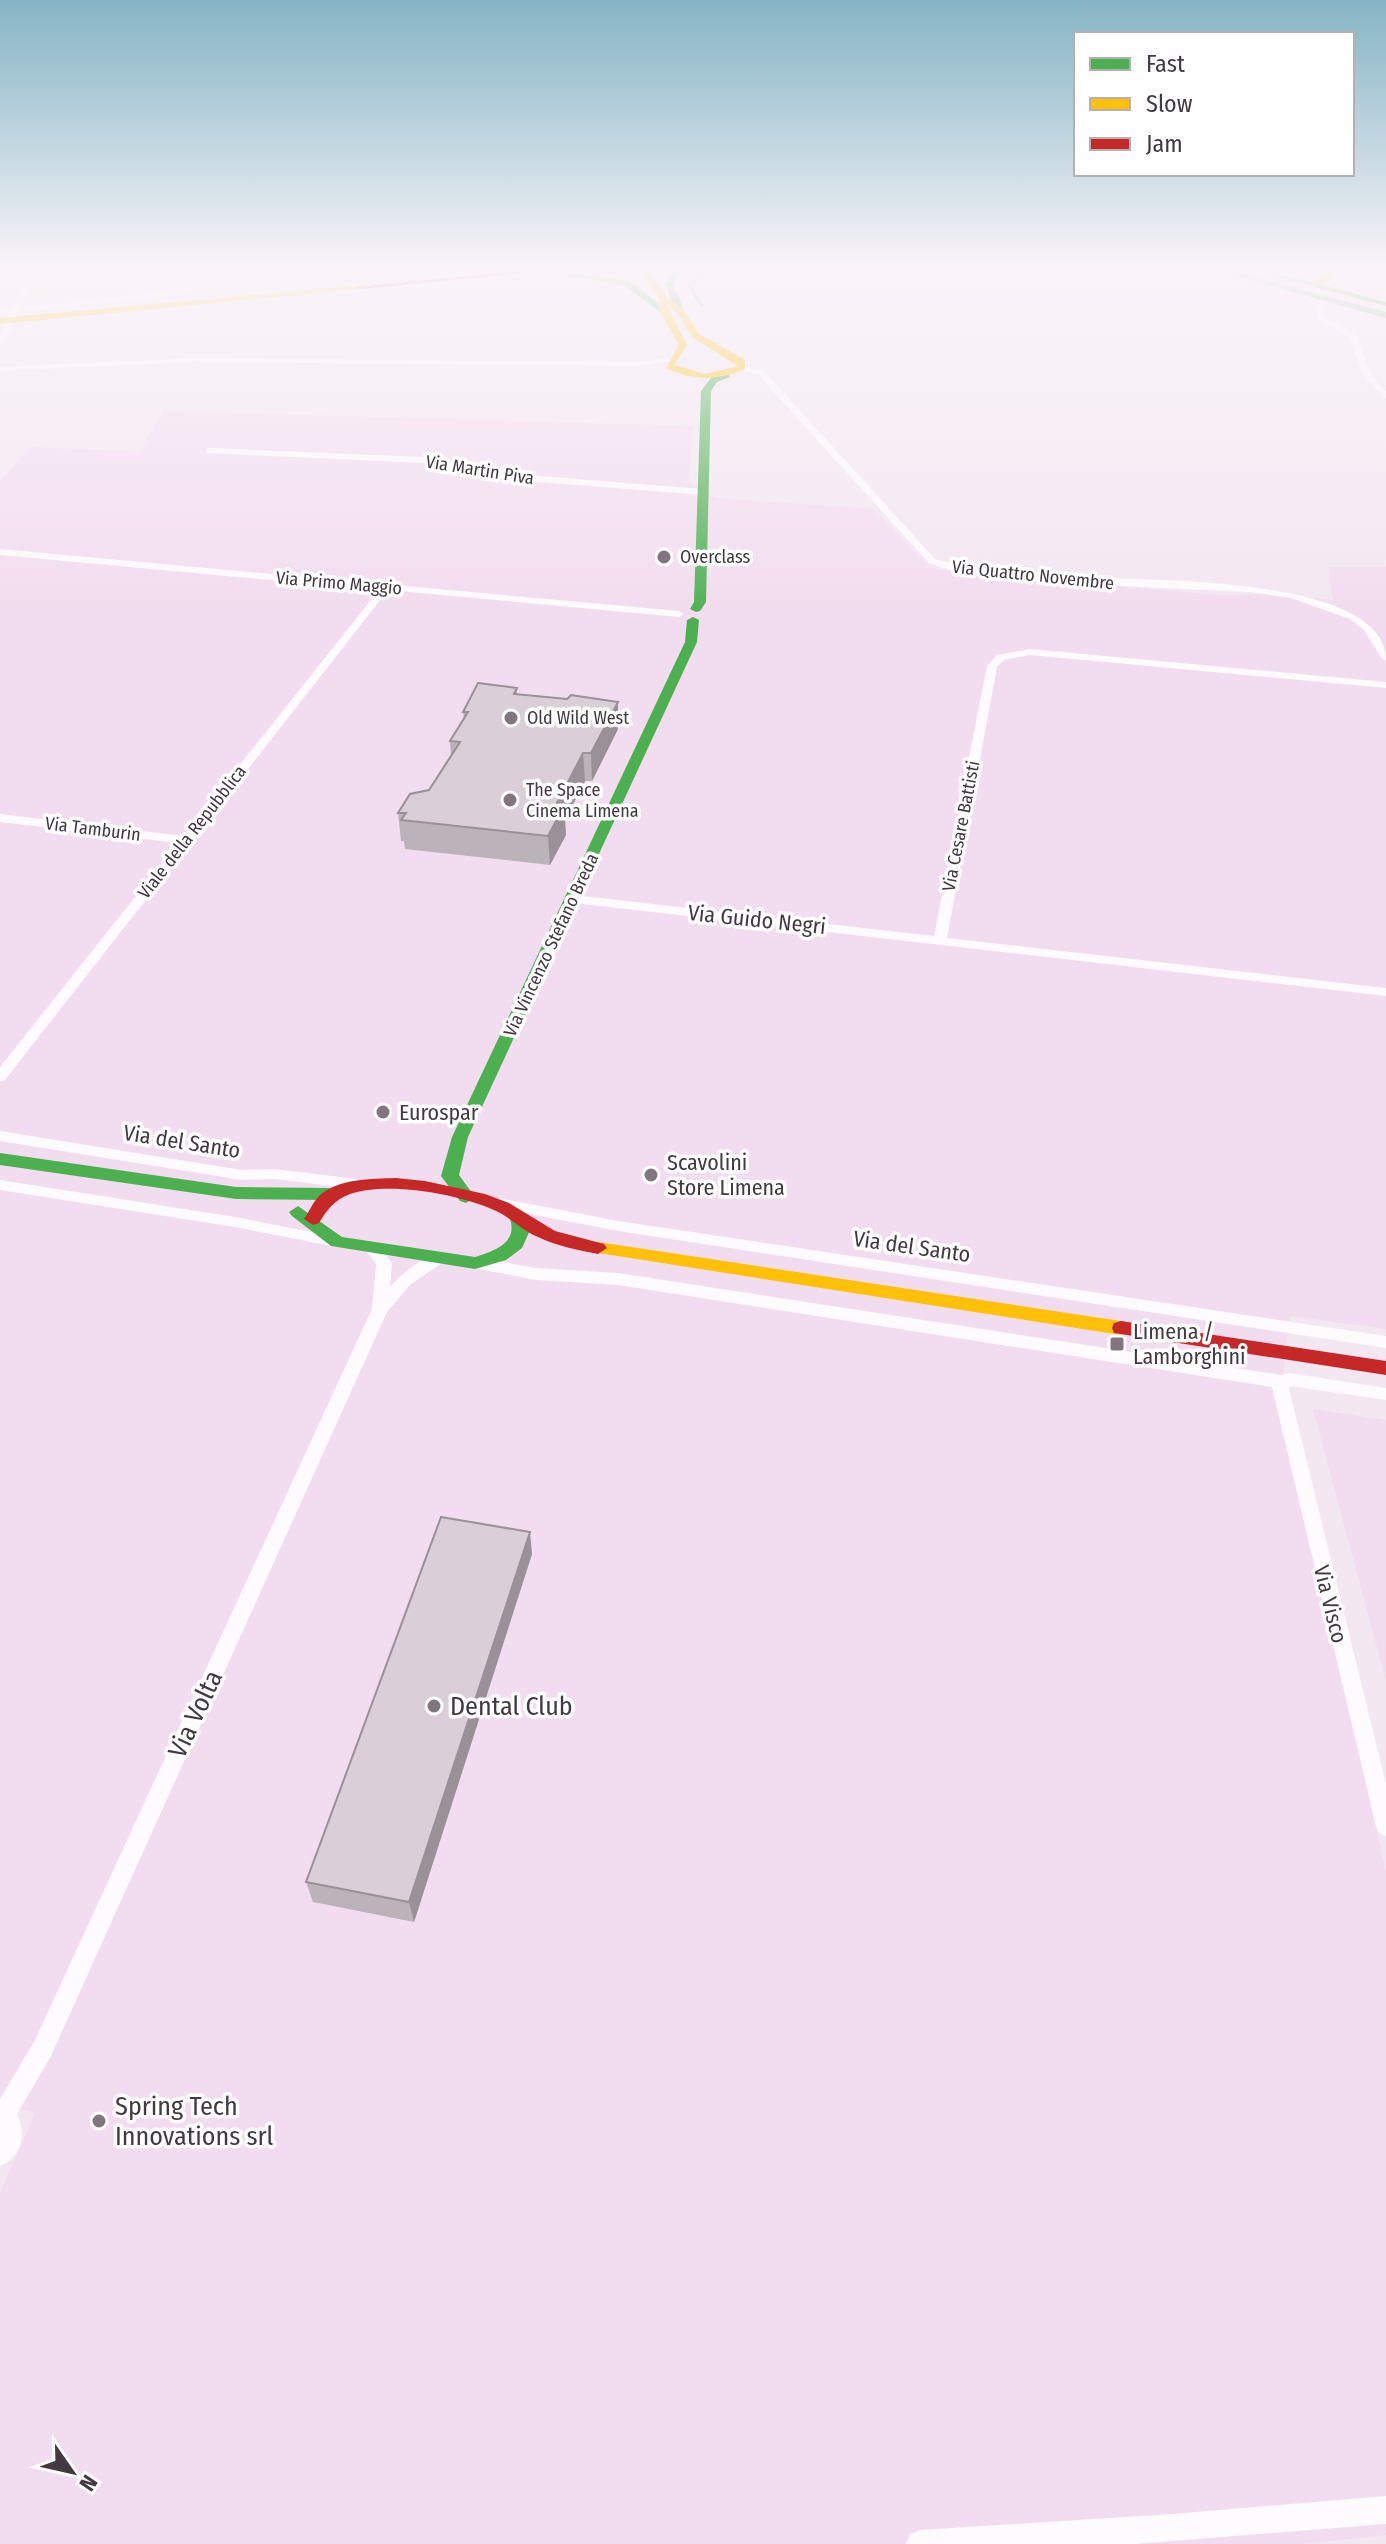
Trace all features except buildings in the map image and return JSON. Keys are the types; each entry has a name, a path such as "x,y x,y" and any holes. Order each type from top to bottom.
{"main road":[{"path":"697,384 706,391 711,384"},
{"name":"Via Vincenzo Stefano Breda","path":"466,1197 450,1176 460,1137 574,899 693,636 689,615 700,602 706,391"},
{"name":"Via Vincenzo Stefano Breda","path":"392,1186 419,1181 431,1172 460,1137"},
{"path":"0,1159 236,1193"},
{"name":"Via del Santo","path":"236,1193 329,1194 356,1184 466,1197 489,1201 514,1212 519,1219 553,1236 614,1251"},
{"name":"Via del Santo","path":"236,1193 313,1219 324,1234 337,1242"},
{"path":"313,1219 317,1204 329,1194"},
{"path":"506,1252 516,1244 522,1228 519,1219"},
{"path":"337,1242 475,1263 506,1252 614,1251 1386,1368"}],"street":[{"name":"Via Quattro Novembre","path":"771,384 932,561 956,569 1053,580 1250,589 1293,595 1354,617 1368,628 1386,657"},
{"name":"Via Martin Piva","path":"209,451 435,461 538,479 703,492"},
{"name":"Via Primo Maggio","path":"0,552 689,615"},
{"name":"Viale della Repubblica","path":"0,1077 386,587"},
{"name":"Via Cesare Battisti","path":"940,939 992,666 1001,657 1030,652 1386,685"},
{"name":"Via Tamburin","path":"0,818 185,840"},
{"name":"Via Guido Negri","path":"574,899 940,939"},
{"path":"940,939 1386,992"},
{"name":"Via del Santo","path":"0,1136 242,1175 275,1174 356,1184"},
{"path":"0,1185 124,1207 235,1222 337,1242"},
{"name":"Via del Santo","path":"489,1201 618,1226 1386,1342"},
{"path":"371,1247 384,1263 380,1309"},
{"path":"380,1309 404,1281 441,1258"},
{"path":"475,1263 536,1274 564,1274 872,1316 1282,1382 1289,1379 1386,1394"},
{"name":"Via Volta","path":"0,2154 12,2136 9,2121 2,2116 42,2050 380,1309"},
{"path":"1199,1339 1200,1313"},
{"name":"Via Visco","path":"1282,1382 1280,1389 1288,1426 1386,1826"},
{"path":"920,2544 1386,2510"}],"shaded area":[{"path":"163,411 693,426 688,481 715,498 874,509 928,566 942,570 1219,595 1272,594 1333,600 1328,567 1386,567 1386,1329 1290,1316 1280,1400 1386,1872 1386,2535 1302,2544 0,2544 0,2193 35,2113 0,2104 0,482 30,447 140,452"},
{"path":"1313,1409 1386,1420 1386,1681"}],"traffic: fast":[{"path":"696,609 700,602 706,391 711,384"},
{"path":"466,1197 450,1176 460,1137 691,642 693,620"},
{"path":"0,1159 236,1193 329,1194"},
{"path":"298,1212 337,1242 475,1263 500,1256 516,1244 522,1228 519,1219"}],"traffic: slow":[{"path":"598,1248 1121,1328"}],"traffic: jam":[{"path":"313,1219 324,1201 343,1190 368,1184 396,1184 453,1192 498,1205 541,1232 598,1248"},
{"path":"1121,1328 1386,1368"}],"place":[{"name":"Overclass","path":"664,557"},
{"name":"Old Wild West","path":"511,718"},
{"name":"The Space Cinema Limena","path":"510,800"},
{"name":"Eurospar","path":"383,1112"},
{"name":"Scavolini Store Limena","path":"651,1175"},
{"name":"Limena / Lamborghini","path":"1117,1344"},
{"name":"Dental Club","path":"434,1706"},
{"name":"Spring Tech Innovations srl","path":"99,2121"}]}
